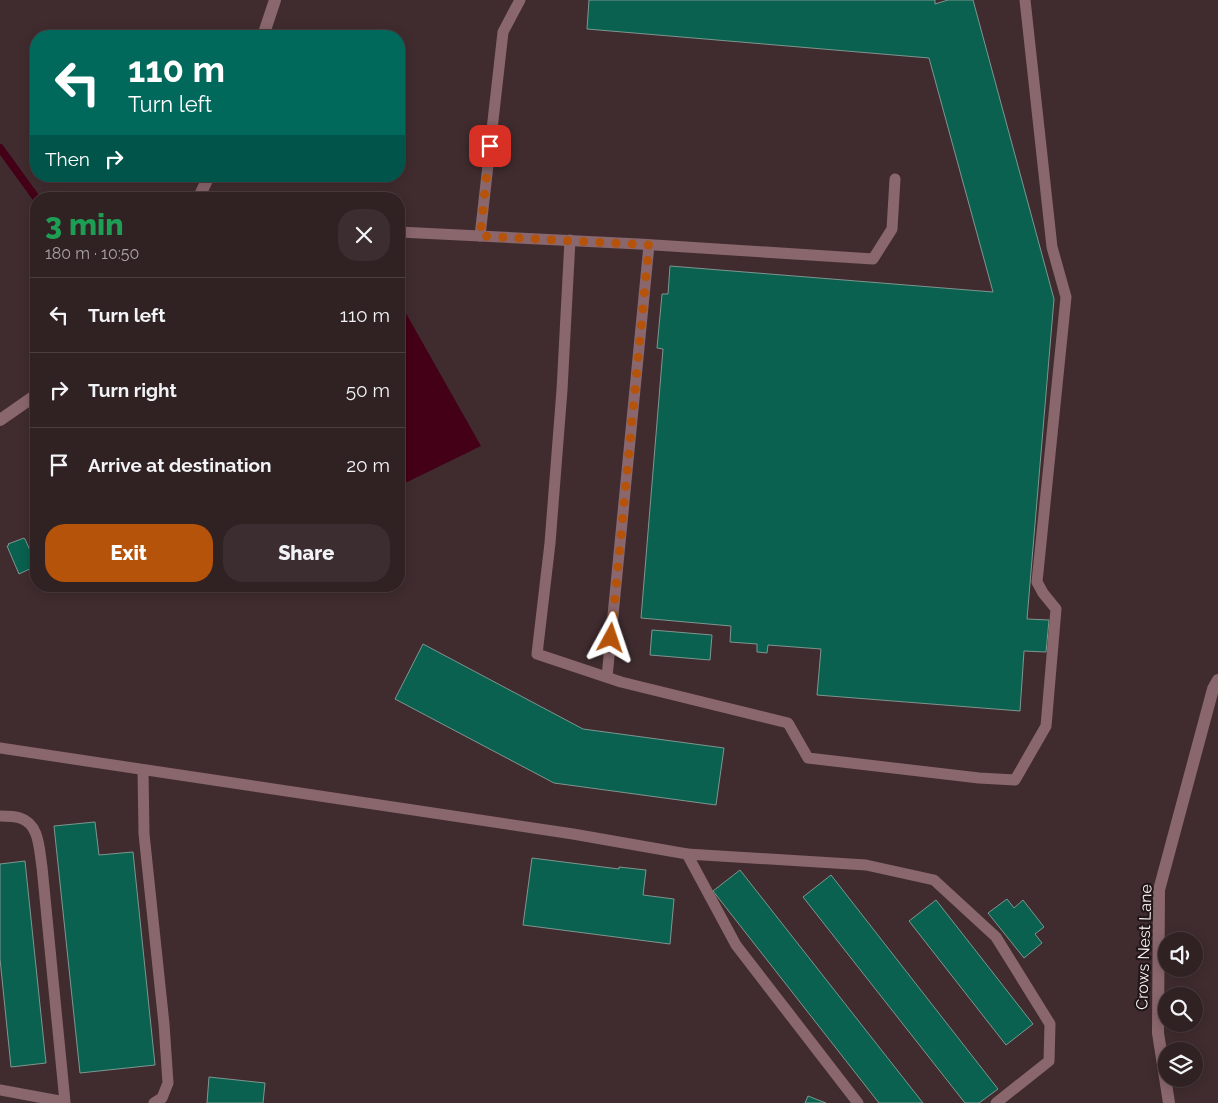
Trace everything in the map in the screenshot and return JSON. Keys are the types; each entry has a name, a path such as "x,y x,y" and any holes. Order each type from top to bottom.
{"street":[{"path":"265,30 275,0"},
{"path":"0,420 30,399"},
{"name":"Crows Nest Lane","path":"1169,1103 1158,1033 1159,890 1213,689 1218,680"}],"lane":[{"path":"480,236 503,32 520,0"},
{"path":"570,240 562,390 550,543 537,654 607,677 788,723 808,758 979,778 1015,780 1046,726 1056,609 1043,594 1037,582 1066,297 1052,247 1025,0"},
{"path":"405,232 570,240 874,259 892,229 895,179"},
{"path":"607,677 649,245"},
{"path":"0,748 573,834 686,854 866,865 934,880 996,937 1050,1024 1049,1061 996,1103"},
{"path":"143,770 144,834 164,1024 168,1083 162,1098 154,1103"},
{"path":"0,816 20,818 30,823 37,836 69,1102 0,1090"},
{"path":"686,854 736,945 858,1103"}],"shaded area":[{"path":"405,312 481,446 405,483"}],"building":[{"path":"589,0 935,0 935,4 948,0 973,0 1054,299 1027,619 1049,620 1046,652 1024,651 1020,711 817,695 821,649 768,645 767,653 757,652 757,644 730,642 731,626 641,618 663,349 657,348 662,294 668,294 670,266 993,292 929,58 587,29"},
{"path":"25,539 30,550 30,569 19,574 7,546 8,544"},
{"path":"652,630 712,635 710,660 650,655"},
{"path":"423,644 583,729 724,748 716,805 554,783 395,699"},
{"path":"95,822 99,855 133,852 155,1065 80,1073 54,826"},
{"path":"532,858 619,869 619,867 646,870 643,895 674,899 670,944 523,925"},
{"path":"25,861 46,1063 11,1067 0,959 0,864"},
{"path":"740,870 923,1103 879,1103 713,891"},
{"path":"831,875 998,1089 979,1103 965,1103 803,897"},
{"path":"1007,899 1014,908 1023,900 1044,927 1035,934 1042,943 1024,958 988,913"},
{"path":"936,900 1033,1024 1006,1045 909,921"},
{"path":"209,1077 265,1083 263,1103 207,1103"},
{"path":"808,1096 826,1103 805,1103"}],"waterway":[{"path":"0,148 32,192"}],"route":[{"path":"490,146 480,236 649,245 611,638"}]}
